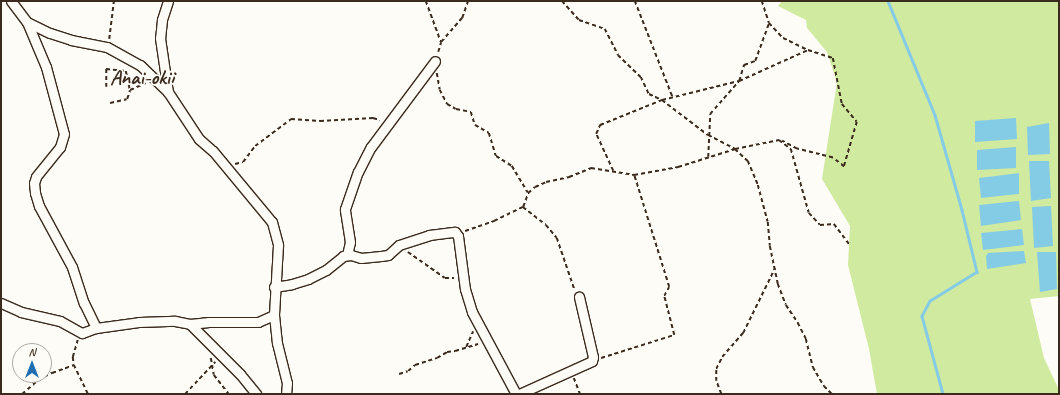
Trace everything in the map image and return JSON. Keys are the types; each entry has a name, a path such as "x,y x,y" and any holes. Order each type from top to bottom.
{"street":[{"path":"11,1 27,22 46,67 64,134 60,147 36,177 34,184 35,193 39,206 72,267 84,303 96,328"},
{"path":"168,1 162,20 160,38 168,92"},
{"path":"27,22 57,36 108,47 140,65 168,92 199,139 213,151 272,222 278,245 274,286 274,315 277,343 287,383 286,394"},
{"path":"274,286 292,284 308,279 326,270 347,255 350,242 345,214 346,204 358,172 371,147 435,61"},
{"path":"347,255 361,258 381,256 388,254 399,245 429,235 448,232 457,234 465,289 486,341 516,394"},
{"path":"519,394 549,379 592,361 593,357 579,297"},
{"path":"2,304 21,312 60,321 82,333 96,328 159,320 190,324 209,322 258,322 274,315"},
{"path":"190,324 246,381 256,394"}],"path":[{"path":"108,47 114,1"},
{"path":"426,1 441,42"},
{"path":"468,1 462,18 441,42 435,61 440,90 447,104 456,109 471,112 475,125 489,133 496,156 512,166 528,193"},
{"path":"562,1 579,20 605,29 618,55 640,77 649,94 662,100 708,135 736,149 748,161 758,185 768,222 770,246 778,284 786,305 806,338 813,367 824,386 832,394"},
{"path":"635,1 673,98"},
{"path":"457,234 494,221 523,207 528,193 535,186 570,177 591,168 634,175 678,167 736,149 779,140 797,149 833,158 844,167 857,122 842,104 833,58 808,50 783,38 768,23 762,1"},
{"path":"708,157 710,114 739,81 744,65 755,61 768,23"},
{"path":"614,172 596,134 600,125 662,100 739,81 808,50"},
{"path":"106,88 106,69 126,71 130,90 127,99 110,103"},
{"path":"130,90 155,79"},
{"path":"226,166 243,162 255,146 291,119 320,121 373,118 389,123"},
{"path":"779,140 791,149 809,213 820,225 834,224 850,245"},
{"path":"592,361 674,335 664,296 669,287 634,175"},
{"path":"523,207 546,225 557,238 572,287 579,297"},
{"path":"405,251 409,252 444,278"},
{"path":"721,394 716,381 716,368 722,357 744,333 775,268"},
{"path":"466,348 477,320"},
{"path":"82,333 76,343 73,357 74,366 88,394"},
{"path":"399,374 408,371 415,365 437,358 447,352 466,348 486,341"},
{"path":"207,342 214,375 229,394"},
{"path":"185,394 220,356"},
{"path":"22,394 38,380 52,373 74,366"},
{"path":"571,371 580,394"}],"green space":[{"path":"782,1 1059,1 1059,296 1030,299 1044,358 1059,390 1059,394 877,394 869,349 848,265 850,226 822,179 837,82 827,52 807,28 806,20 778,6"}],"water":[{"path":"1016,118 1017,139 975,142 975,121"},
{"path":"1049,123 1050,154 1028,155 1027,127"},
{"path":"1016,147 1016,168 977,170 977,150"},
{"path":"1029,161 1049,161 1051,198 1031,201"},
{"path":"1019,173 1019,194 981,198 979,178"},
{"path":"1019,201 1021,220 981,226 979,205"},
{"path":"1051,206 1053,246 1034,248 1032,207"},
{"path":"1022,229 1024,245 983,250 981,233"},
{"path":"1024,251 1026,263 987,269 986,256 988,253"},
{"path":"1037,252 1056,252 1057,289 1040,292"}],"waterway":[{"path":"888,1 935,115 962,210 977,272 930,301 922,316 943,394"}],"district":[{"name":"Anai-okii","path":"142,77"}]}
